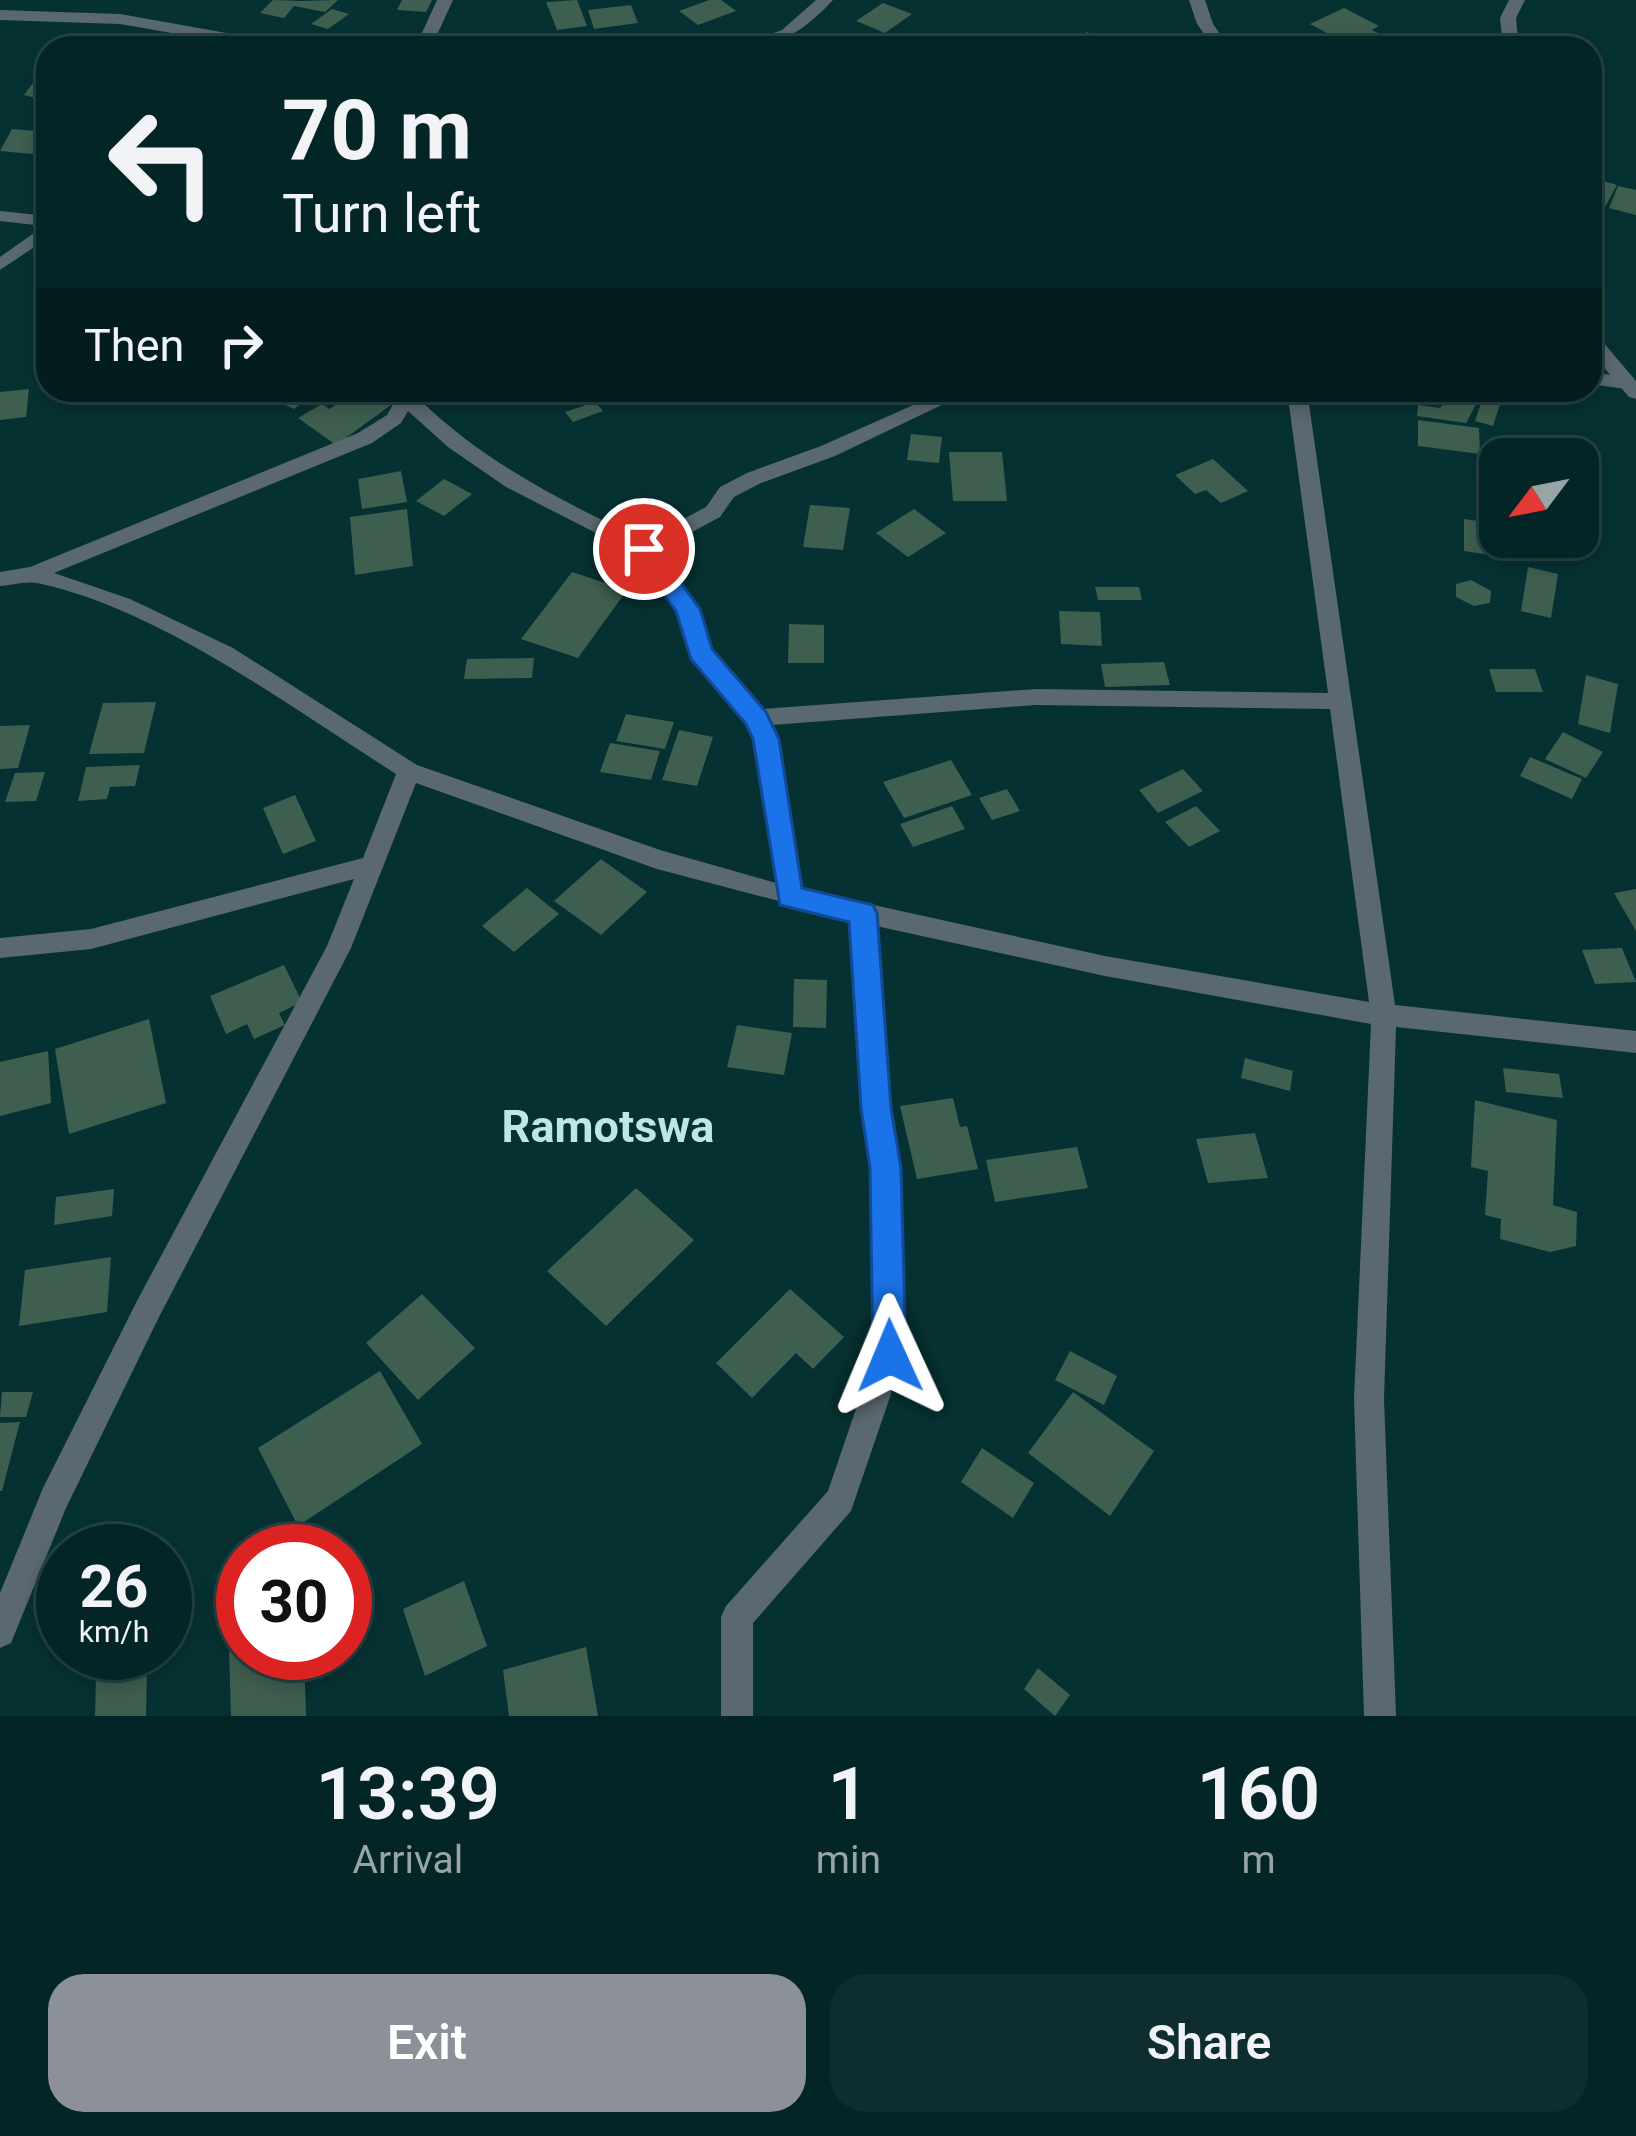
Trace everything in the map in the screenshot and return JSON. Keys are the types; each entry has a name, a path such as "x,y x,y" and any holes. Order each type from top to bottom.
{"street":[{"path":"429,36 446,0"},
{"path":"778,36 825,0"},
{"path":"1197,0 1214,36"},
{"path":"1510,36 1508,18 1517,0"},
{"path":"1,16 120,19 216,36"},
{"path":"0,216 36,220"},
{"path":"0,265 36,239"},
{"path":"1602,353 1631,388"},
{"path":"0,579 33,574 365,438 394,419 404,402"},
{"path":"418,402 453,442 518,490 644,549 688,609 700,652 757,718 766,739 790,897"},
{"path":"644,549 713,512 727,492 754,478 936,402"},
{"path":"1300,402 1384,1016 1369,1399 1381,1716"},
{"path":"33,574 122,604 225,654 409,772 657,859 790,897 1105,966 1384,1016 1636,1042"},
{"path":"757,718 1036,698 1339,701"},
{"path":"0,1632 54,1499 148,1309 339,948 409,772"},
{"path":"0,948 92,939 368,866"},
{"path":"736,1716 736,1617 840,1500 890,1356 886,1168 876,1108 863,913"}],"building":[{"path":"273,0 338,0 325,12 294,6 284,18 260,13"},
{"path":"402,0 432,0 426,12 397,10"},
{"path":"577,0 587,26 557,30 546,2"},
{"path":"721,0 736,11 698,25 679,11"},
{"path":"883,3 912,14 885,33 856,21"},
{"path":"631,5 638,23 594,29 588,10"},
{"path":"1344,8 1379,26 1372,30 1384,36 1332,36 1310,24"},
{"path":"332,9 349,14 328,29 311,24"},
{"path":"36,79 36,98 24,95"},
{"path":"12,129 36,131 32,154 0,151"},
{"path":"1602,181 1617,185 1602,208"},
{"path":"1618,186 1636,190 1636,215 1609,208"},
{"path":"29,389 26,417 0,420 0,392"},
{"path":"340,402 391,405 336,445 298,418 322,404 329,409"},
{"path":"595,402 603,411 573,422 565,412"},
{"path":"1445,402 1477,402 1466,423 1417,416 1418,405 1440,408"},
{"path":"1481,402 1501,402 1493,426 1475,421"},
{"path":"1418,420 1479,428 1479,454 1418,446"},
{"path":"911,434 942,437 939,463 907,460"},
{"path":"949,452 1002,452 1007,501 953,501"},
{"path":"1213,459 1248,491 1221,503 1206,490 1195,494 1175,475"},
{"path":"401,471 407,502 362,509 358,479"},
{"path":"444,479 472,494 444,516 416,501"},
{"path":"810,505 850,508 843,550 803,547"},
{"path":"407,509 413,566 355,575 350,517"},
{"path":"914,509 946,533 908,557 876,533"},
{"path":"1464,519 1479,521 1479,553 1464,551"},
{"path":"1528,567 1558,574 1551,618 1521,611"},
{"path":"572,572 627,590 578,658 521,639"},
{"path":"1471,580 1491,591 1490,603 1474,606 1456,597 1456,584"},
{"path":"1095,587 1139,587 1142,600 1098,600"},
{"path":"1059,611 1100,612 1102,646 1061,644"},
{"path":"789,624 824,625 824,663 788,663"},
{"path":"534,658 532,678 464,679 467,659"},
{"path":"1164,662 1170,685 1105,687 1101,664"},
{"path":"1489,669 1535,669 1543,692 1496,692"},
{"path":"1586,675 1618,684 1610,733 1578,724"},
{"path":"156,702 144,753 89,754 103,703"},
{"path":"626,714 674,722 665,749 616,741"},
{"path":"30,725 18,768 0,769 0,726"},
{"path":"679,730 713,737 697,786 662,780"},
{"path":"1563,732 1603,752 1586,778 1545,759"},
{"path":"610,743 660,751 651,780 600,772"},
{"path":"1530,757 1582,779 1572,799 1520,776"},
{"path":"951,760 972,795 904,818 883,782"},
{"path":"140,765 135,786 110,787 107,799 78,801 86,767"},
{"path":"1183,769 1203,791 1158,813 1139,790"},
{"path":"45,772 36,801 5,802 15,773"},
{"path":"1007,789 1020,811 992,820 979,798"},
{"path":"295,795 316,841 283,854 263,808"},
{"path":"952,806 965,829 913,847 900,824"},
{"path":"1196,806 1220,831 1189,847 1165,822"},
{"path":"601,859 647,892 601,935 554,901"},
{"path":"527,888 559,914 514,952 482,926"},
{"path":"1636,889 1636,931 1614,893"},
{"path":"1622,948 1636,982 1595,984 1582,950"},
{"path":"284,965 302,1002 279,1013 285,1025 254,1039 247,1024 226,1034 210,996"},
{"path":"794,979 827,980 826,1028 793,1027"},
{"path":"149,1019 166,1103 69,1134 55,1049"},
{"path":"737,1025 792,1033 784,1075 727,1067"},
{"path":"48,1051 51,1103 0,1116 0,1062"},
{"path":"1245,1058 1293,1071 1290,1091 1241,1078"},
{"path":"1503,1068 1559,1074 1563,1098 1506,1092"},
{"path":"953,1098 960,1127 967,1126 978,1169 917,1179 900,1106"},
{"path":"1475,1100 1557,1120 1553,1205 1577,1212 1576,1246 1550,1252 1500,1239 1501,1219 1485,1215 1488,1171 1471,1167"},
{"path":"1255,1133 1268,1178 1208,1183 1196,1139"},
{"path":"1077,1147 1088,1188 995,1202 986,1160"},
{"path":"636,1188 694,1240 606,1326 547,1271"},
{"path":"114,1189 112,1216 54,1225 56,1197"},
{"path":"111,1257 107,1312 19,1326 25,1270"},
{"path":"790,1289 844,1337 813,1369 796,1353 752,1398 716,1363"},
{"path":"422,1294 475,1348 418,1400 366,1343"},
{"path":"1070,1351 1117,1376 1104,1405 1055,1380"},
{"path":"380,1371 422,1444 301,1524 258,1448"},
{"path":"2,1392 33,1392 26,1417 0,1417"},
{"path":"1073,1392 1154,1451 1110,1516 1028,1453"},
{"path":"20,1422 2,1491 0,1491 0,1423"},
{"path":"982,1448 1034,1483 1013,1518 961,1482"},
{"path":"464,1581 487,1646 425,1676 403,1609"},
{"path":"586,1647 598,1716 509,1716 503,1670"},
{"path":"1038,1668 1070,1695 1055,1716 1024,1689"},
{"path":"96,1680 147,1680 146,1716 95,1716"},
{"path":"230,1680 305,1680 306,1716 231,1716"}],"district":[{"name":"Ramotswa","path":"608,1126"}],"route":[{"path":"644,549 688,609 700,652 757,718 766,739 790,897 863,913 876,1108 886,1168 890,1356"}]}
